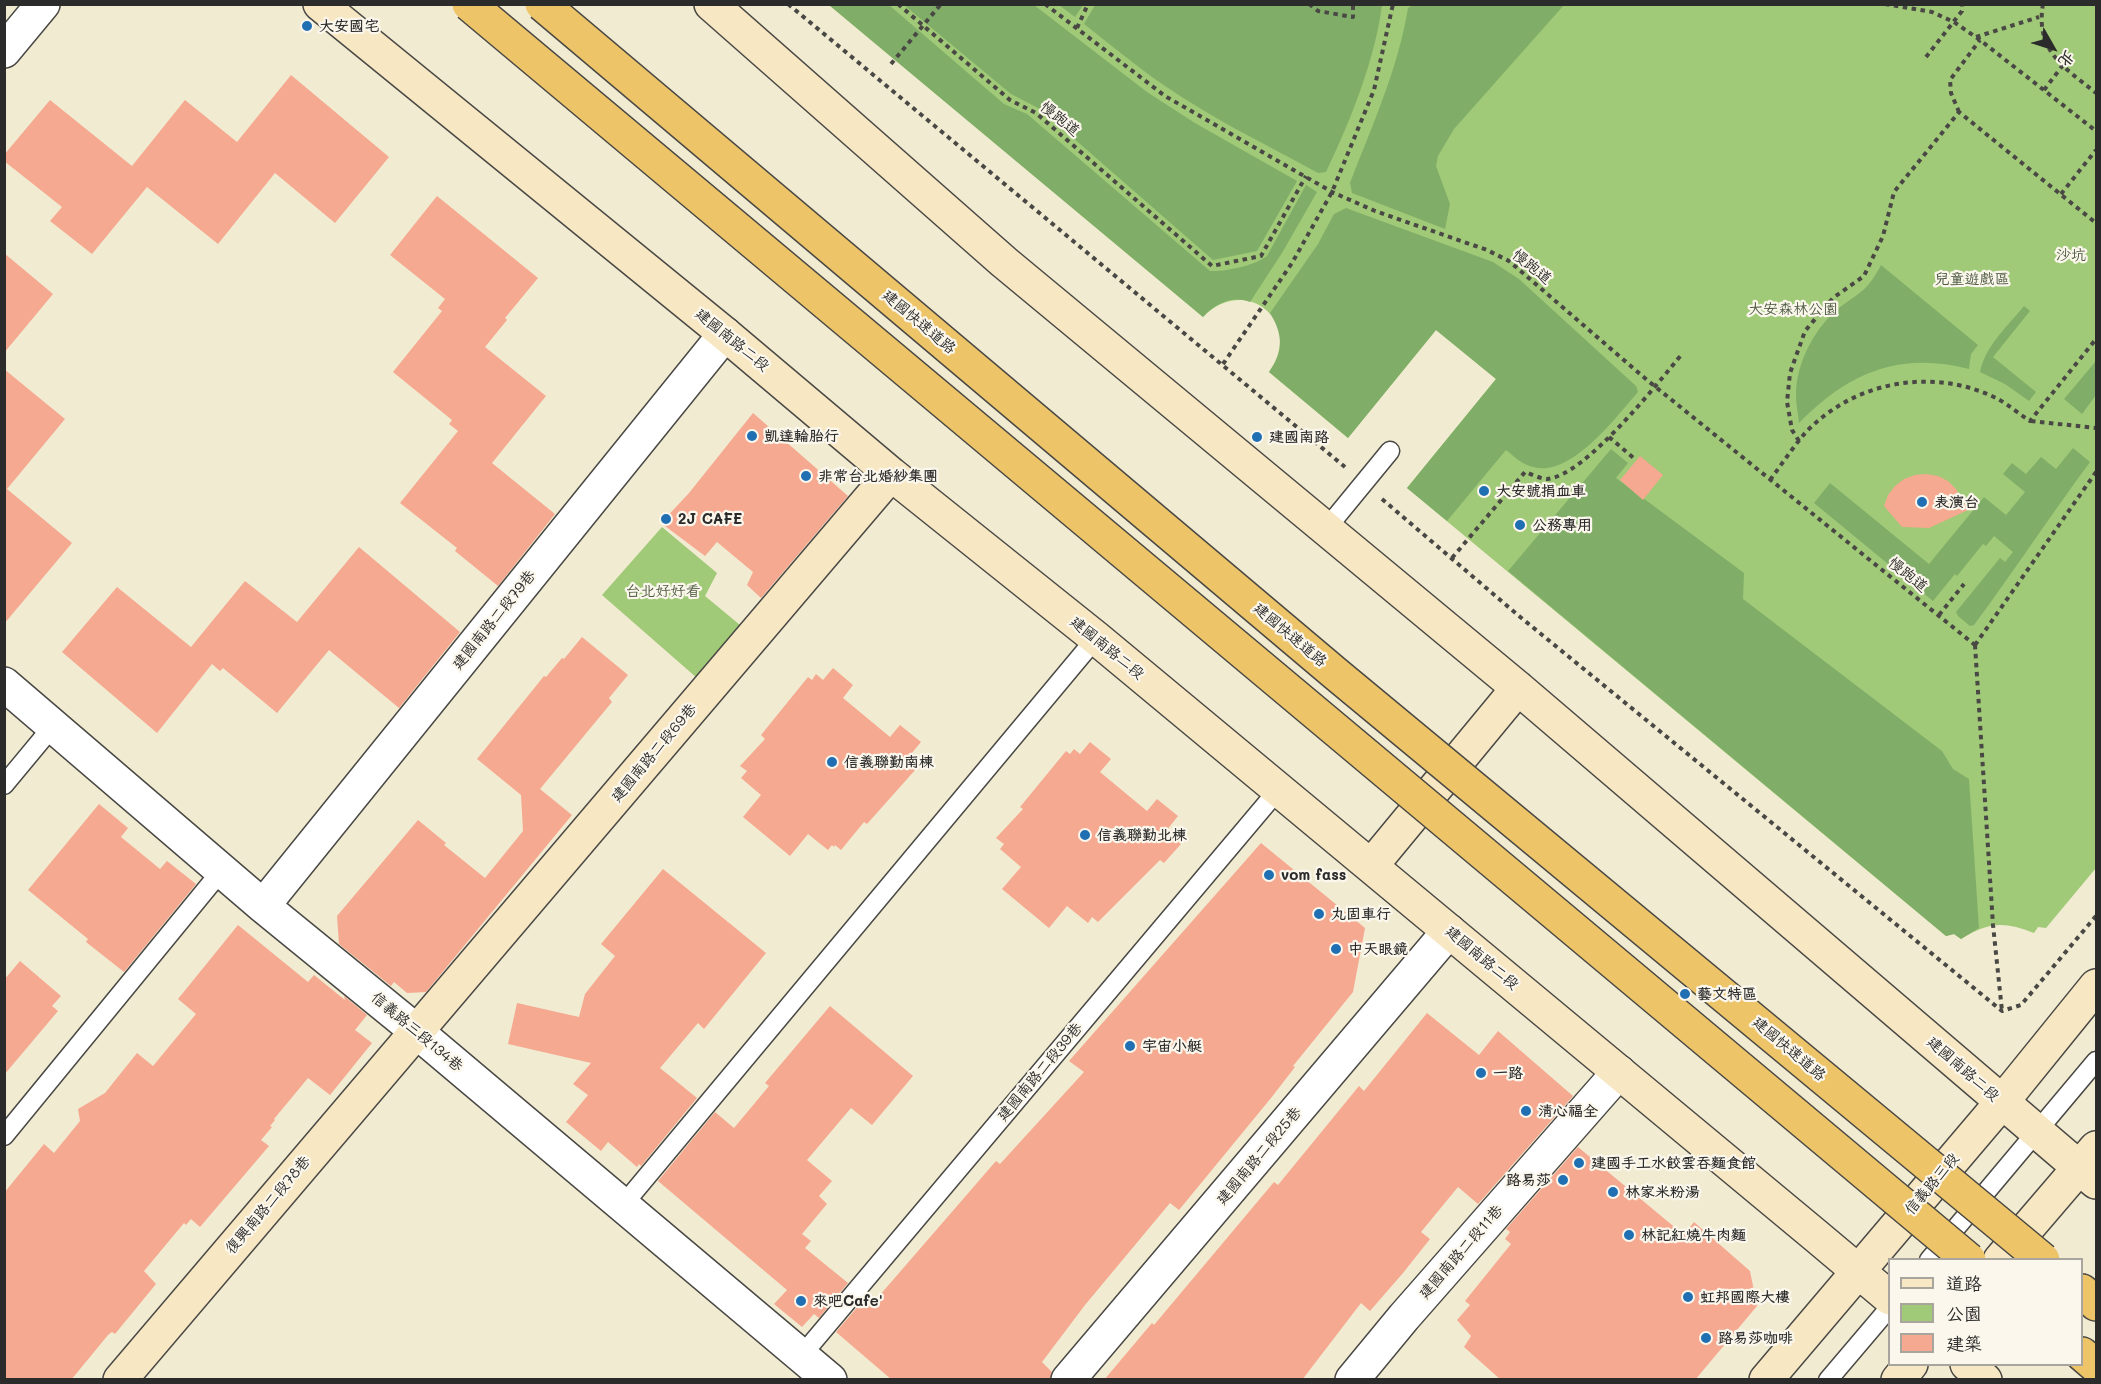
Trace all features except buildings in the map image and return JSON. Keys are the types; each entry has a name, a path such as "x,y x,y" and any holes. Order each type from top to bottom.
{"highway":[{"path":"469,4 1967,1258"},
{"name":"建國快速道路","path":"542,4 1317,658 2041,1258"},
{"path":"2083,1292 2097,1304"},
{"path":"2083,1355 2097,1366"}],"street":[{"path":"4,51 43,4"},
{"name":"建國南路二段","path":"320,4 724,333 891,474 1096,638 1888,1296"},
{"name":"建國南路二段","path":"711,4 1004,262 1518,688 2036,1132 2091,1166"},
{"name":"建國南路二段79巷","path":"263,906 724,333"},
{"name":"建國南路二段69巷","path":"417,1032 891,474"},
{"name":"信義路三段134巷","path":"4,684 263,906 417,1032 830,1380"},
{"path":"1371,866 1518,688"},
{"name":"建國南路二段25巷","path":"1068,1380 1449,931"},
{"name":"信義路三段","path":"1766,1380 2002,1102 2097,986"},
{"name":"復興南路二段78巷","path":"120,1380 417,1032"},
{"name":"建國南路二段11巷","path":"1352,1380 1404,1317 1619,1072"},
{"path":"2002,1258 2091,1166"},
{"path":"1898,1380 1910,1366"},
{"path":"1968,1366 1985,1380"}],"lane":[{"path":"1326,529 1390,451"},
{"path":"623,1205 1096,638"},
{"path":"4,785 53,726"},
{"name":"建國南路二段39巷","path":"802,1355 1278,790"},
{"path":"4,1136 222,870"},
{"path":"1931,1258 2097,1061"},
{"path":"1828,1380 1888,1309"}],"path":[{"path":"788,4 1346,468"},
{"name":"慢跑道","path":"898,4 1010,100 1036,113 1212,266 1261,256 1306,176 1332,192 1375,211 1487,250 1509,261 1655,386 1976,645"},
{"path":"891,64 941,4"},
{"path":"1046,4 1165,96 1306,176"},
{"path":"1077,28 1088,4"},
{"path":"1309,4 1318,11 1353,17 1353,4"},
{"path":"1222,364 1292,263 1332,192 1374,90 1394,4"},
{"path":"1885,4 1932,12 1954,22 1978,38 2097,131"},
{"path":"1926,57 1962,11 1962,4"},
{"path":"2043,4 2041,28 2045,43 2064,65 2097,93"},
{"path":"2039,16 1978,38 1950,80 1951,93 1959,112 2097,223"},
{"path":"2044,90 2064,65"},
{"path":"1799,441 1792,430 1787,402 1790,374 1805,331 1833,298 1864,276 1883,236 1894,192 1959,112"},
{"path":"2061,194 2097,150"},
{"path":"2030,421 2097,339"},
{"path":"1452,558 1525,472 1546,479 1575,468 1609,437 1682,354"},
{"path":"1770,480 1807,431 1839,404 1877,387 1917,381 1958,384 1997,398 2030,421 2097,428"},
{"path":"1609,437 1636,460"},
{"path":"2002,1011 1993,925 1976,645 2097,472"},
{"path":"1382,498 1597,680 2002,1011"},
{"path":"1939,615 1964,584"},
{"path":"2002,1011 2020,1005 2097,916"}],"green space":[{"name":"大安森林公園","path":"829,5 2096,5 2096,868 2046,928 2038,927 2034,933 2014,926 1996,925 1980,929 1961,939 1954,934 1946,936 1407,488 1496,379 1436,330 1348,438 1269,372 1278,354 1280,337 1275,321 1266,310 1252,302 1237,300 1220,305 1203,317"},
{"path":"829,5 889,5 1004,104 1027,114 1210,271 1240,267 1267,256 1306,185 1317,192 1282,253 1250,302 1230,300 1213,308 1203,317"},
{"path":"904,5 1034,5 1147,92 1195,123 1297,181 1257,251 1213,260 1040,109 1011,94"},
{"path":"1059,5 1083,5 1075,17"},
{"path":"1095,5 1382,5 1368,69 1344,133 1326,172 1318,173 1202,110 1144,71 1084,24"},
{"path":"1413,5 1564,5 1454,129 1438,156 1436,166 1450,204 1445,229 1352,193 1350,183 1391,75 1408,8"},
{"path":"1346,208 1493,262 1519,279 1636,386 1638,392 1592,443 1562,463 1548,468 1533,467 1506,450 1447,521 1407,488 1496,379 1436,330 1348,438 1269,372 1274,365 1280,343 1277,328 1270,313 1318,244 1334,214"},
{"path":"1881,265 1978,345 1971,354 1969,369 1944,364 1920,363 1876,370 1836,391 1799,423 1797,383 1803,358 1809,346 1831,315 1864,289"},
{"path":"2024,306 2030,311 1993,357 2036,392 2029,401 2005,384 1980,372 1992,345"},
{"path":"2096,361 2096,395 2082,414 2064,399"},
{"path":"2073,448 2090,462 1974,625 1970,626 1956,612 2000,558 2005,562 2013,552 1994,536 1986,546 1983,544 1933,601 1814,503 1830,483 1929,564 1984,497 2006,515 2025,492 2003,474 2012,463 2026,474 2041,457 2056,469"},
{"path":"1611,449 1628,463 1616,478 1744,573 1743,599 1942,751 1953,769 1969,779 1979,928 1961,939 1954,934 1946,936 1508,571"},
{"name":"台北好好看","path":"662,527 717,573 705,596 740,625 697,678 602,595"}],"place":[{"name":"大安國宅","path":"307,26"},
{"name":"凱達輪胎行","path":"752,436"},
{"name":"建國南路","path":"1257,437"},
{"name":"非常台北婚紗集團","path":"806,476"},
{"name":"大安號捐血車","path":"1484,491"},
{"name":"表演台","path":"1922,502"},
{"name":"2J CAFE","path":"666,519"},
{"name":"公務專用","path":"1520,525"},
{"name":"信義聯勤南棟","path":"832,762"},
{"name":"信義聯勤北棟","path":"1085,835"},
{"name":"vom fass","path":"1269,875"},
{"name":"丸固車行","path":"1319,914"},
{"name":"中天眼鏡","path":"1336,949"},
{"name":"藝文特區","path":"1685,994"},
{"name":"宇宙小艇","path":"1130,1046"},
{"name":"一路","path":"1481,1073"},
{"name":"清心福全","path":"1526,1111"},
{"name":"建國手工水餃雲吞麵食館","path":"1579,1163"},
{"name":"路易莎","path":"1563,1180"},
{"name":"林家米粉湯","path":"1613,1192"},
{"name":"林記紅燒牛肉麵","path":"1629,1235"},
{"name":"虹邦國際大樓","path":"1688,1297"},
{"name":"來吧Cafe'","path":"801,1301"},
{"name":"路易莎咖啡","path":"1706,1338"}],"park label":[{"name":"沙坑","path":"2071,255"},
{"name":"兒童遊戲區","path":"1972,279"}]}
